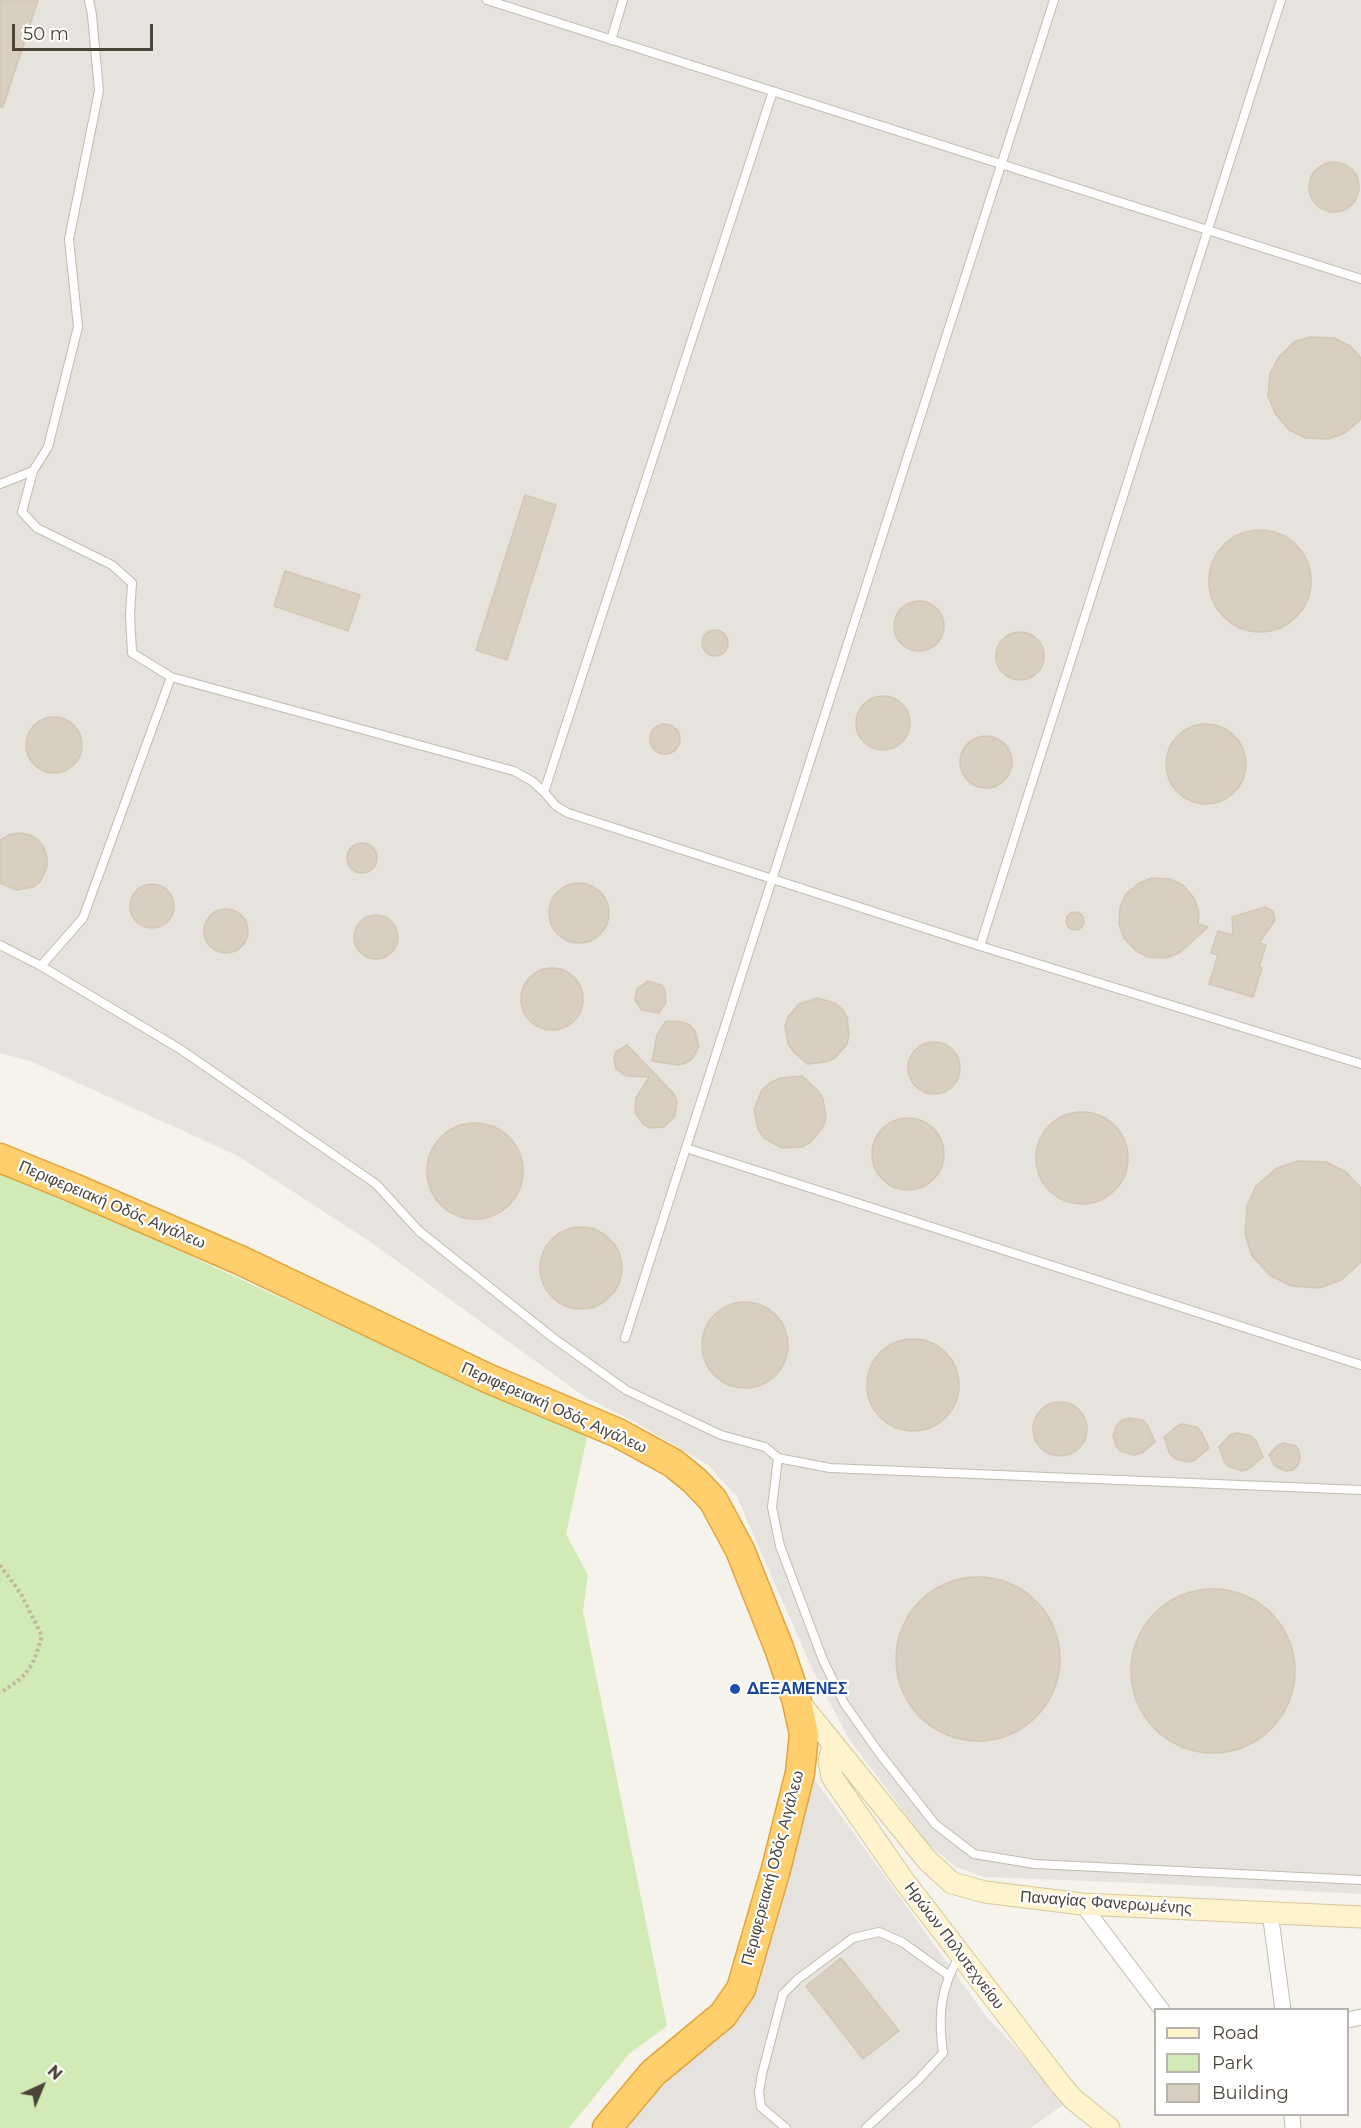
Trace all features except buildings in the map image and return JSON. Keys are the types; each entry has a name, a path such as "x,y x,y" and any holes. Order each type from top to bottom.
{"highway":[{"name":"Περιφερειακή Οδός Αιγάλεω","path":"0,1158 242,1261 487,1378 618,1433 673,1463 713,1500 740,1550 796,1698 804,1734 800,1773 776,1869 741,1989 723,2015 653,2073 607,2128"}],"main road":[{"name":"Παναγίας Φανερωμένης","path":"796,1698 927,1860 952,1883 985,1892 1082,1904 1361,1917"},
{"name":"Ηρώων Πολυτεχνείου","path":"833,1746 829,1768 838,1786 904,1881 1061,2085 1073,2099 1109,2128"}],"street":[{"path":"1082,1904 1160,2008"},
{"path":"1270,1912 1283,2008"}],"lane":[{"path":"88,0 92,15 99,91 69,239 78,327 48,447 33,471 22,512 37,528 112,565 132,583 130,615 132,653 171,677 514,771 532,781 556,806 568,813 980,946 1361,1064"},
{"path":"487,0 1361,279"},
{"path":"611,39 623,0"},
{"path":"625,1338 1054,0"},
{"path":"980,946 1281,0"},
{"path":"544,792 773,91"},
{"path":"0,484 33,471"},
{"path":"41,966 83,918 171,677"},
{"path":"0,945 41,966 180,1049 376,1184 420,1231 552,1337 626,1390 721,1435 765,1447 778,1458 830,1468 1361,1491"},
{"path":"686,1148 1361,1365"},
{"path":"778,1458 772,1507 780,1546 823,1660 839,1692 877,1750 934,1824 974,1854 1035,1864 1361,1880"},
{"path":"786,2128 761,2107 759,2092 783,1994 798,1979 853,1938 879,1932 902,1942 948,1975"},
{"path":"866,2128 918,2080 943,2053 939,2026 941,2002 948,1975 961,1954"}],"path":[{"path":"0,1565 21,1594 42,1636 34,1662 21,1680 0,1693"}],"shaded area":[{"path":"0,0 1361,0 1361,1894 985,1877 956,1867 928,1844 849,1739 813,1671 737,1497 708,1465 635,1422 585,1397 369,1241 238,1156 30,1061 0,1053"},
{"path":"812,1776 986,2016 1067,2102 1031,2128 619,2128 727,2020"}],"green space":[{"path":"0,1172 51,1192 355,1332 588,1433 566,1534 588,1575 583,1611 667,2026 629,2054 569,2128 0,2128"}],"place":[{"name":"ΔΕΞΑΜΕΝΕΣ","path":"735,1689"}]}
